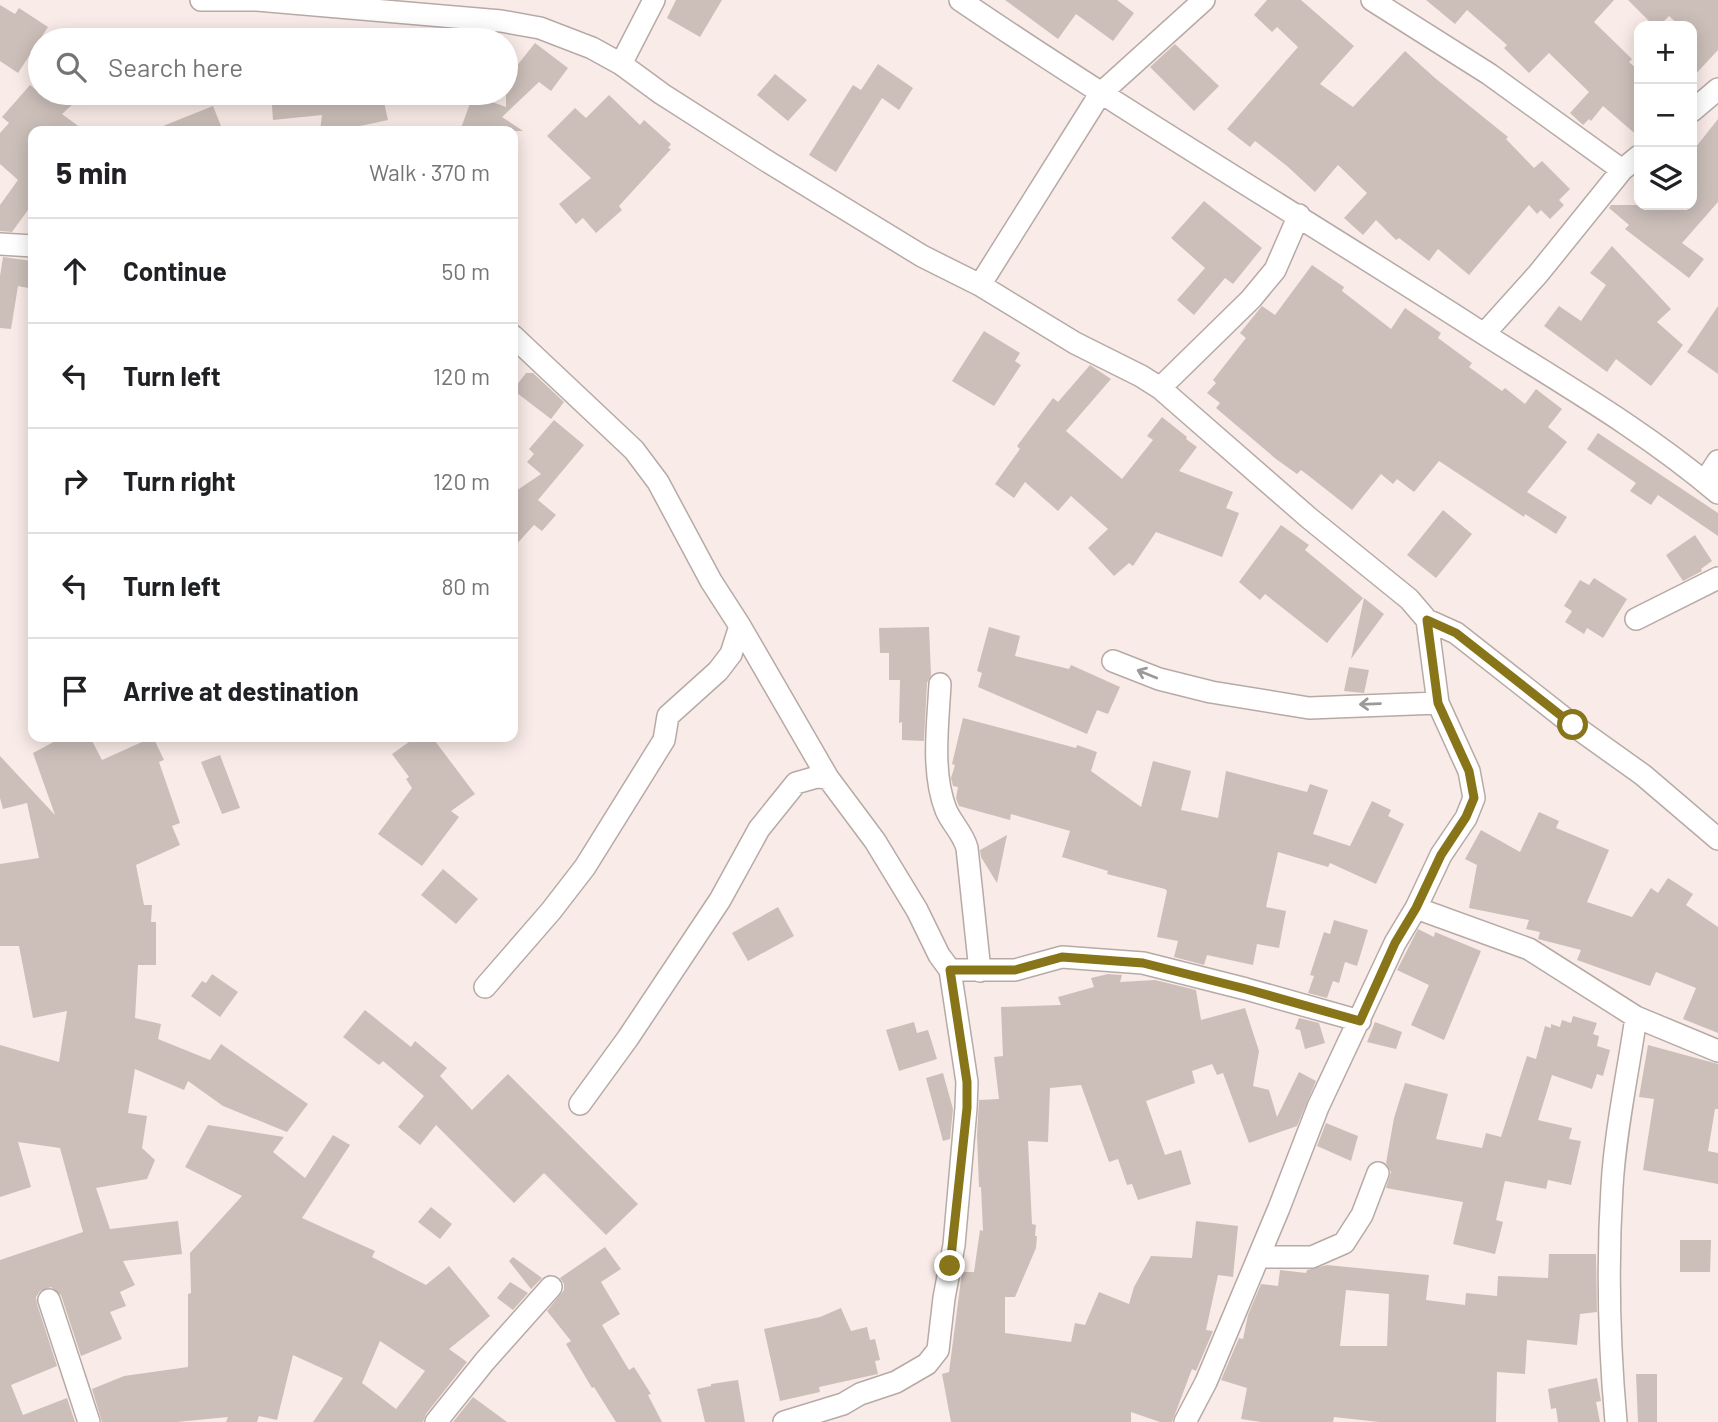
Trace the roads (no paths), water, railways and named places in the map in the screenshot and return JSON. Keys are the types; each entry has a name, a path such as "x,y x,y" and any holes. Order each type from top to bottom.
{"street":[{"path":"201,0 257,0 501,21 540,28 592,48 621,64 769,163 922,256 980,285 1075,342 1160,388 1309,518 1409,599 1427,620 1456,633 1563,718 1643,775 1718,839"},
{"path":"621,64 654,0"},
{"path":"960,0 1100,94 1299,215 1615,416 1711,487 1718,461"},
{"path":"980,285 1100,94 1204,0"},
{"path":"1372,0 1489,74 1622,170"},
{"path":"1697,107 1718,89"},
{"path":"1484,334 1538,274 1622,170 1634,160"},
{"path":"1160,388 1251,299 1275,270 1299,215"},
{"path":"0,244 28,247"},
{"path":"518,340 634,450 658,482 711,581 828,778 875,841 950,970 967,1082 967,1108 954,1245 938,1350 927,1364 896,1382 843,1404 784,1422"},
{"path":"1636,619 1718,578"},
{"path":"1185,1422 1206,1382 1259,1257 1318,1107 1395,943 1474,798 1469,771 1438,703 1427,620"},
{"path":"485,987 585,867 664,740 668,716 719,671 731,654 740,626"},
{"path":"1113,661 1159,679 1211,692 1309,708 1438,703"},
{"path":"940,684 937,761 947,811 964,836 967,848 980,971"},
{"path":"580,1104 628,1038 720,900 759,829 796,783 817,777 828,778"},
{"path":"1416,908 1529,949 1636,1017 1718,1051"},
{"path":"950,970 1015,970 1062,957 1143,963 1360,1021"},
{"path":"1616,1422 1610,1354 1608,1271 1612,1184 1636,1017"},
{"path":"1259,1257 1312,1257 1343,1242 1362,1215 1378,1173"},
{"path":"436,1422 551,1287"},
{"path":"50,1300 89,1422"}]}
